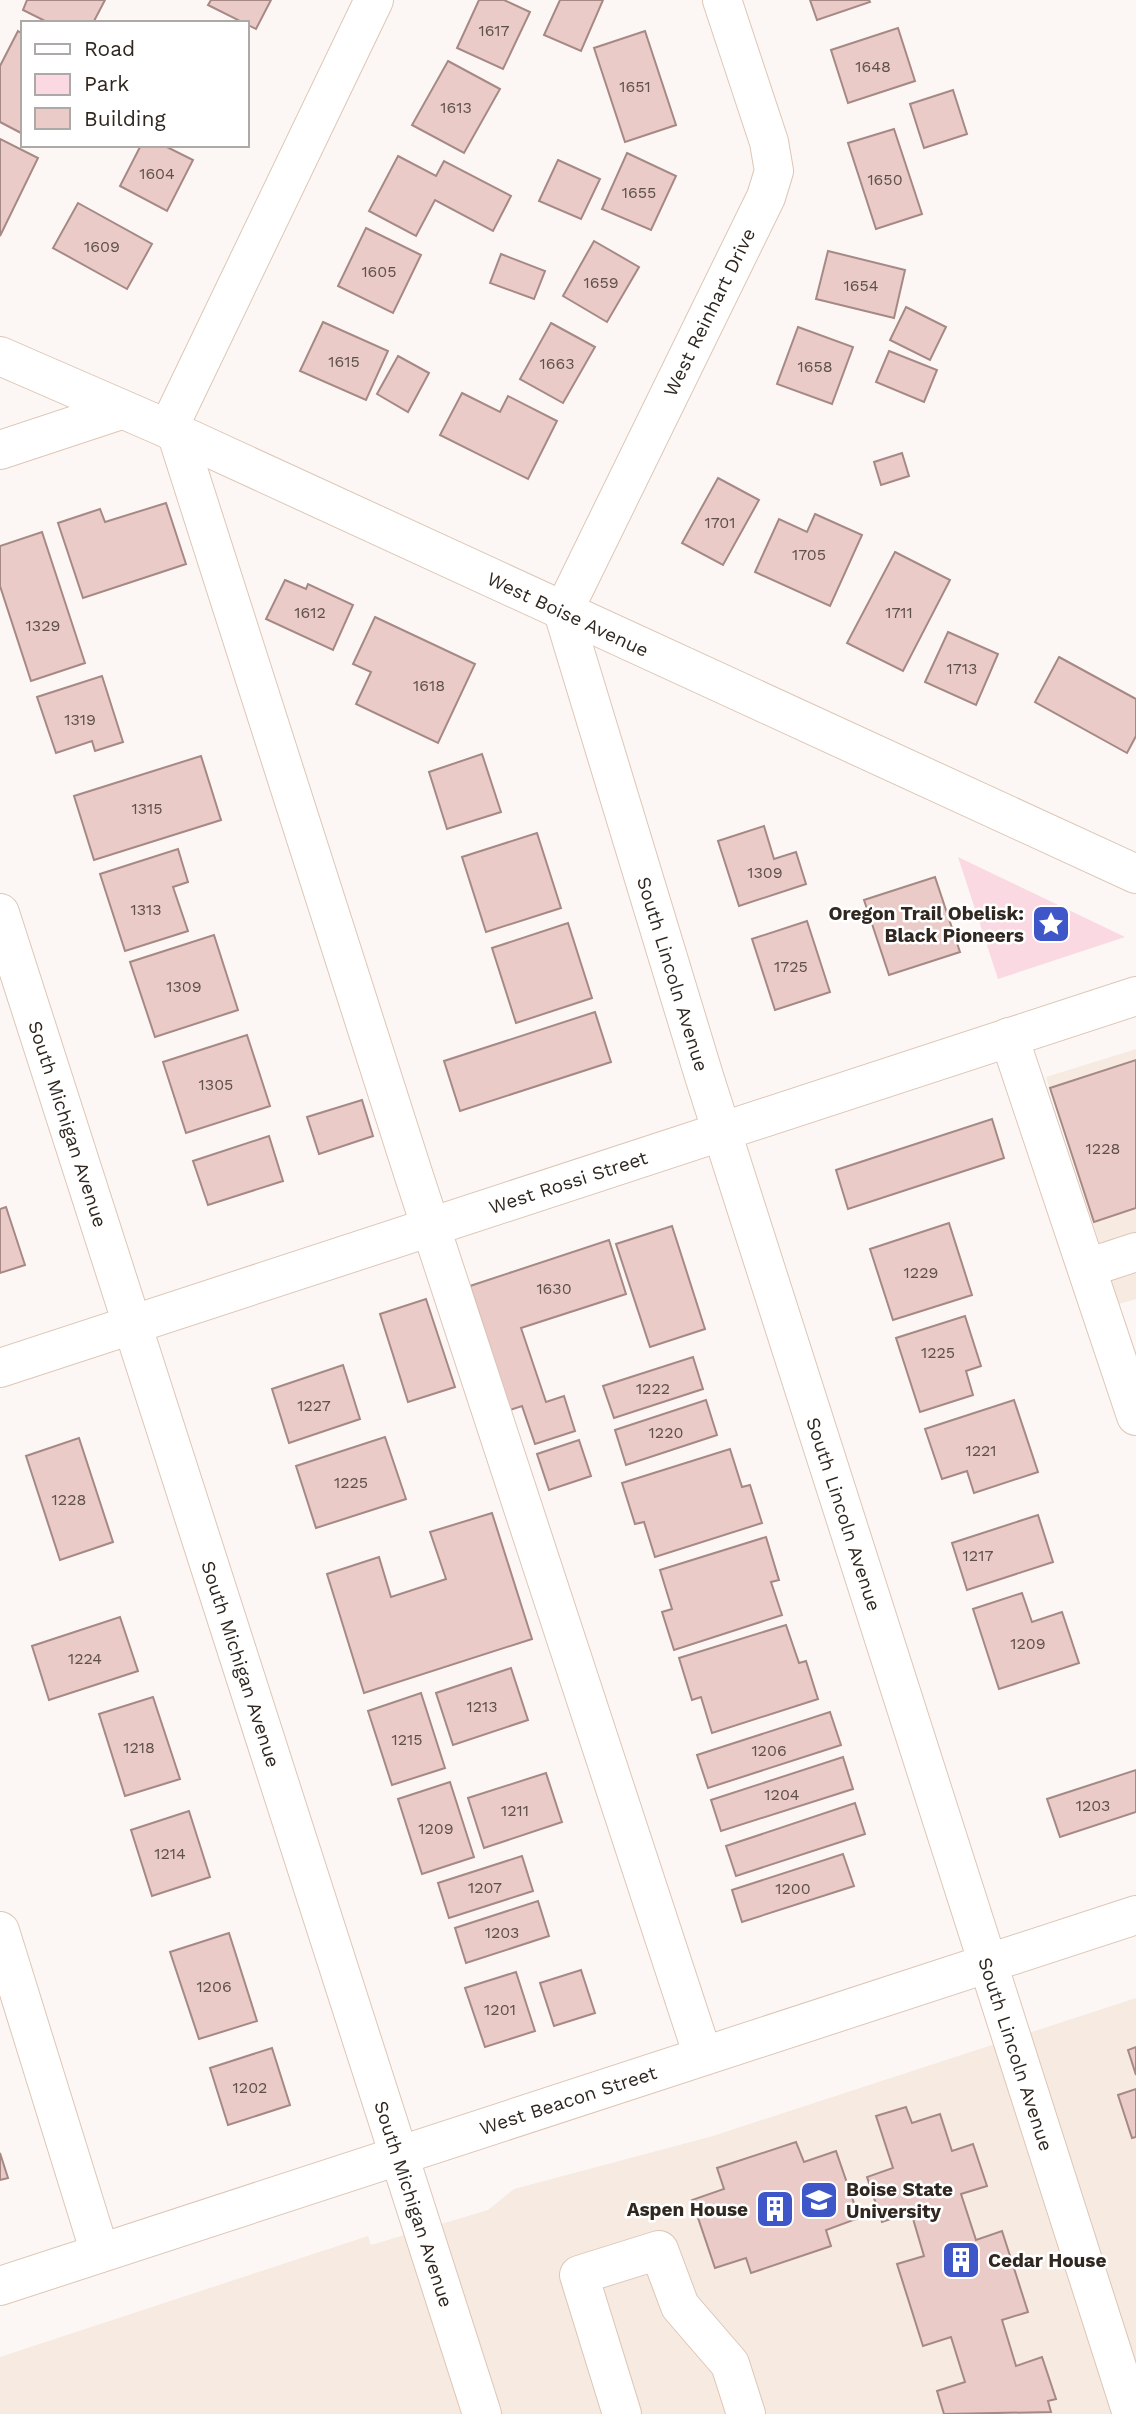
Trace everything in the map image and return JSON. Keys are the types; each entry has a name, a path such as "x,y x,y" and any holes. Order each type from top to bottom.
{"street":[{"path":"374,0 172,430 703,2056"},
{"name":"West Reinhart Drive","path":"563,612 766,197 774,171 769,142 723,0"},
{"name":"West Boise Avenue","path":"0,356 172,430 1136,874"},
{"path":"0,450 121,410"},
{"name":"South Lincoln Avenue","path":"563,612 722,1132 1132,2414"},
{"name":"South Michigan Avenue","path":"0,913 482,2414"},
{"name":"West Rossi Street","path":"0,1368 1136,996"},
{"path":"1009,1037 1136,1416"},
{"path":"1087,1268 1136,1252"},
{"name":"West Beacon Street","path":"0,2286 1136,1915"},
{"path":"0,1931 100,2253"},
{"path":"622,2414 579,2275 659,2249 680,2306 730,2364 746,2414"}],"shaded area":[{"path":"1136,1049 1136,1299 1119,1304 1046,1077"},
{"name":"Boise State University","path":"1136,1998 1136,2414 0,2414 0,2357 368,2236 371,2245 488,2210 514,2189 713,2136"}],"green space":[{"path":"958,857 1125,937 998,979"}],"building":[{"path":"27,0 105,0 94,21 45,21 23,10"},
{"path":"211,0 271,0 256,29 248,25 248,21 240,21 208,5"},
{"path":"479,0 504,0 530,12 503,69 457,48"},
{"path":"560,0 603,0 581,51 544,35"},
{"path":"810,0 869,0 870,2 817,20"},
{"path":"898,28 915,81 848,103 831,50"},
{"path":"18,31 21,33 21,133 0,122 0,66"},
{"path":"645,31 676,125 625,142 594,48"},
{"path":"448,61 500,89 464,153 412,125"},
{"path":"953,90 967,134 924,148 910,104"},
{"path":"894,129 922,214 876,229 848,143"},
{"path":"0,139 38,158 0,236"},
{"path":"140,147 167,147 193,160 167,211 120,186"},
{"path":"627,153 676,176 651,230 602,209"},
{"path":"398,156 436,176 444,161 511,196 493,231 435,200 416,236 369,211"},
{"path":"558,160 600,179 581,219 539,201"},
{"path":"78,203 152,244 127,289 53,248"},
{"path":"366,228 421,255 393,313 338,286"},
{"path":"594,241 639,267 607,322 563,296"},
{"path":"828,251 905,270 894,318 816,299"},
{"path":"501,254 545,271 534,299 490,283"},
{"path":"906,307 946,327 930,360 890,340"},
{"path":"323,322 388,351 366,400 300,371"},
{"path":"551,323 595,347 563,403 520,379"},
{"path":"798,327 853,347 832,404 777,384"},
{"path":"889,351 937,370 924,402 876,382"},
{"path":"398,356 429,373 408,412 377,394"},
{"path":"462,393 500,412 508,396 557,421 528,479 440,435"},
{"path":"902,453 909,476 881,485 874,462"},
{"path":"718,478 759,500 723,565 682,543"},
{"path":"166,503 186,564 83,598 58,523 100,509 105,522"},
{"path":"815,514 862,535 830,606 755,572 779,519 807,532"},
{"path":"42,532 85,663 31,681 0,586 0,546"},
{"path":"895,552 950,580 903,671 847,643"},
{"path":"285,580 306,589 308,584 353,605 333,650 266,619"},
{"path":"375,617 475,664 438,743 356,704 371,672 353,664"},
{"path":"948,632 998,654 976,705 925,682"},
{"path":"1059,657 1136,699 1136,736 1127,753 1035,702"},
{"path":"102,676 123,742 95,751 92,741 56,753 37,697"},
{"path":"482,754 501,812 447,829 429,772"},
{"path":"201,756 221,820 94,860 74,796"},
{"path":"764,826 774,859 796,852 806,884 739,906 718,841"},
{"path":"537,833 561,908 486,932 462,857"},
{"path":"178,849 188,882 173,887 188,931 125,951 100,874"},
{"path":"935,877 960,952 889,975 864,900"},
{"path":"807,921 830,992 775,1010 752,939"},
{"path":"568,923 592,998 516,1023 492,948"},
{"path":"214,935 238,1010 155,1037 130,962"},
{"path":"595,1012 611,1062 460,1111 444,1061"},
{"path":"247,1035 270,1106 186,1133 163,1062"},
{"path":"1136,1060 1136,1208 1094,1222 1050,1088"},
{"path":"362,1100 373,1136 319,1154 307,1117"},
{"path":"992,1119 1004,1158 848,1209 836,1170"},
{"path":"269,1136 283,1181 208,1205 193,1161"},
{"path":"6,1207 25,1265 0,1273 0,1209"},
{"path":"949,1223 972,1295 893,1320 870,1249"},
{"path":"672,1226 705,1329 650,1347 616,1244"},
{"path":"609,1240 626,1294 521,1328 546,1402 564,1396 575,1431 535,1444 522,1406 510,1410 470,1286"},
{"path":"426,1299 455,1387 408,1402 380,1314"},
{"path":"965,1316 981,1366 966,1371 973,1395 920,1412 896,1338"},
{"path":"693,1357 703,1389 614,1418 603,1386"},
{"path":"343,1365 360,1419 289,1443 272,1389"},
{"path":"706,1400 717,1435 626,1465 615,1430"},
{"path":"1014,1400 1038,1472 974,1493 967,1471 942,1479 925,1429"},
{"path":"385,1437 406,1499 316,1528 296,1466"},
{"path":"79,1438 113,1542 60,1560 26,1456"},
{"path":"579,1440 591,1476 549,1490 537,1454"},
{"path":"730,1449 742,1487 750,1485 762,1523 655,1557 644,1522 635,1524 622,1483"},
{"path":"492,1513 532,1639 364,1693 327,1574 379,1557 391,1597 446,1579 430,1532"},
{"path":"1038,1515 1053,1562 967,1590 952,1543"},
{"path":"766,1537 779,1580 771,1582 782,1615 674,1650 662,1612 672,1609 660,1570"},
{"path":"1022,1593 1032,1622 1062,1612 1079,1663 999,1689 973,1609"},
{"path":"120,1617 138,1671 49,1700 32,1646"},
{"path":"786,1625 799,1663 806,1661 818,1699 712,1733 701,1697 692,1700 679,1658"},
{"path":"511,1668 528,1720 453,1745 436,1693"},
{"path":"421,1693 445,1768 392,1785 368,1711"},
{"path":"153,1697 180,1779 125,1796 99,1714"},
{"path":"830,1712 841,1745 708,1788 697,1755"},
{"path":"843,1757 853,1789 721,1831 711,1800"},
{"path":"1136,1770 1136,1812 1060,1837 1047,1799"},
{"path":"546,1773 562,1822 484,1848 468,1798"},
{"path":"450,1782 474,1857 422,1874 398,1799"},
{"path":"855,1803 865,1834 736,1876 726,1846"},
{"path":"189,1811 210,1877 152,1896 131,1830"},
{"path":"843,1854 854,1886 742,1922 732,1890"},
{"path":"522,1856 533,1891 449,1918 438,1883"},
{"path":"538,1901 549,1936 466,1963 455,1928"},
{"path":"229,1933 257,2021 199,2039 170,1952"},
{"path":"581,1970 595,2013 554,2026 540,1983"},
{"path":"516,1972 535,2031 485,2047 465,1988"},
{"path":"1136,2047 1136,2075 1128,2050"},
{"path":"272,2048 290,2105 228,2125 210,2068"},
{"path":"1136,2089 1136,2137 1132,2138 1118,2095"},
{"name":"Cedar House","path":"906,2107 912,2123 940,2114 952,2151 973,2144 987,2186 961,2194 976,2240 1002,2231 1028,2312 1002,2320 1016,2366 1042,2357 1056,2399 1048,2401 1051,2412 944,2414 937,2391 965,2382 951,2337 923,2346 897,2264 924,2256 911,2212 882,2222 867,2177 893,2168 876,2116"},
{"name":"Aspen House","path":"796,2142 804,2162 836,2151 859,2218 826,2230 831,2246 751,2273 746,2258 715,2268 692,2200 724,2189 717,2168"},
{"path":"0,2153 8,2178 0,2180"}],"place":[{"name":"Oregon Trail Obelisk: Black Pioneers","path":"1051,924"},
{"name":"Boise State University","path":"819,2200"},
{"name":"Aspen House","path":"775,2209"},
{"name":"Cedar House","path":"961,2260"}]}
